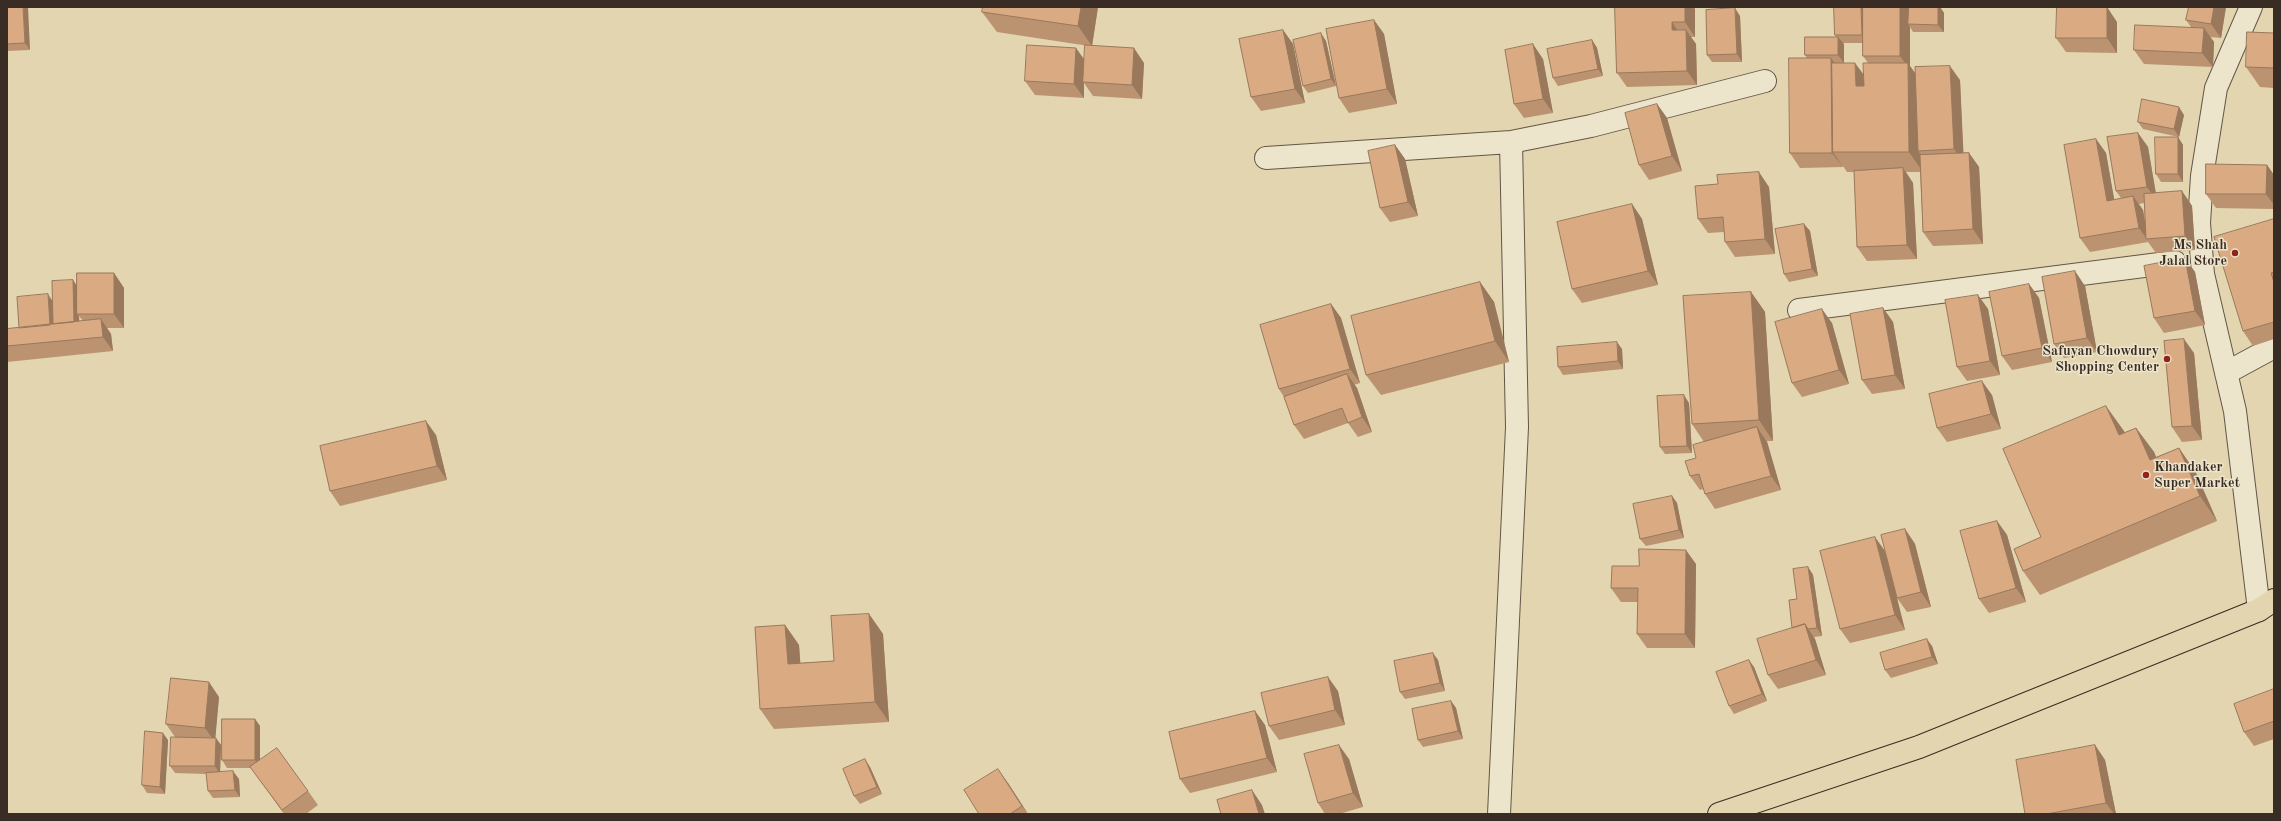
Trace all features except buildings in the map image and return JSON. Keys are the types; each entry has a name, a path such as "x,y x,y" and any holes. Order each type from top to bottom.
{"highway":[{"path":"1719,814 1919,747 2266,605"}],"street":[{"path":"2251,7 2216,88 2202,176 2199,223 2203,274 2235,412 2266,605"},
{"path":"1266,158 1512,142 1591,126 1765,81"},
{"path":"1499,814 1517,428 1512,142"},
{"path":"1799,310 2202,259"},
{"path":"2226,373 2274,347"}],"place":[{"name":"Ms Shah Jalal Store","path":"2235,253"},
{"name":"Safuyan Chowdury Shopping Center","path":"2167,359"},
{"name":"Khandaker Super Market","path":"2146,475"}]}
